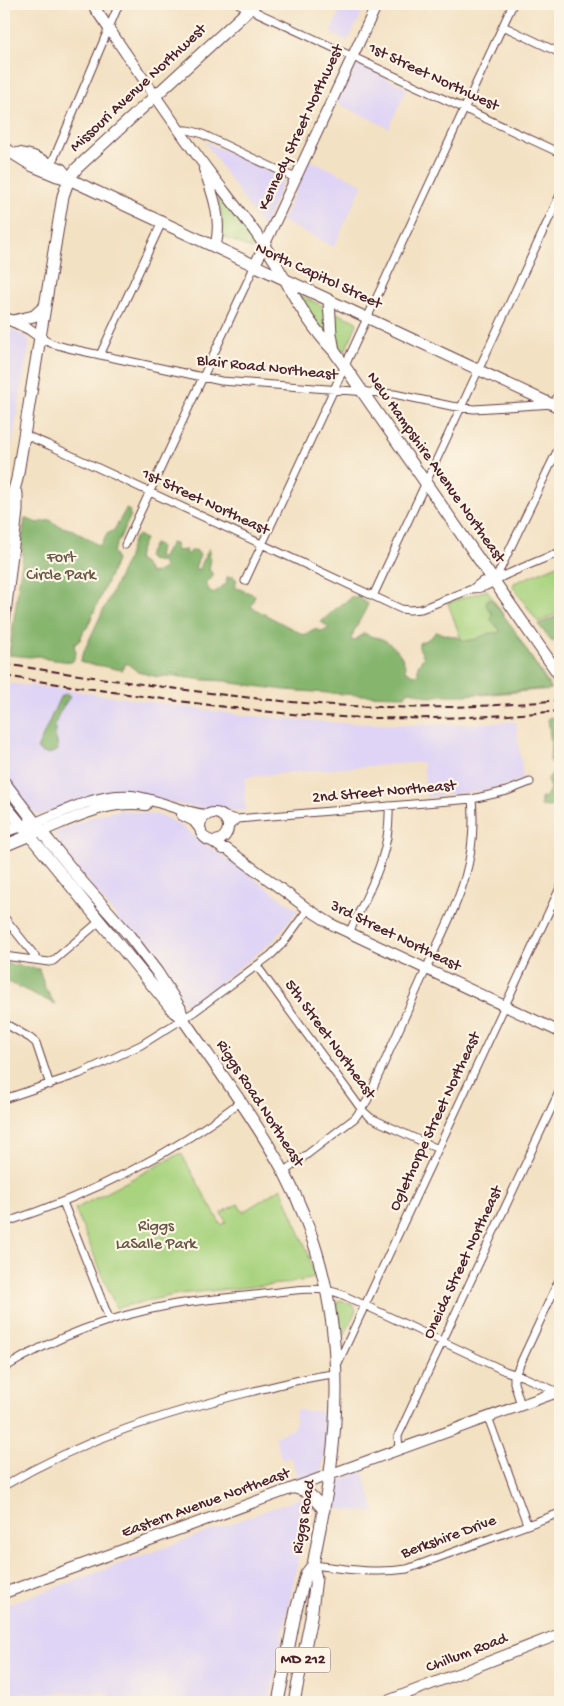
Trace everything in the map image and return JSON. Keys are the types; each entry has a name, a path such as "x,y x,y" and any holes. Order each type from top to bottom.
{"main road":[{"name":"Missouri Avenue Northwest","path":"70,179 78,168 253,6"},
{"path":"8,150 32,156 61,169 70,179"},
{"path":"8,150 33,166 70,179"},
{"path":"4,538 8,512 17,479 63,196 70,179"},
{"name":"North Capitol Street","path":"70,179 329,300"},
{"name":"New Hampshire Avenue Northeast","path":"285,279 296,300 323,340 334,352 495,580 560,676"},
{"path":"329,300 334,352"},
{"path":"8,319 34,316 45,306"},
{"path":"4,622 6,585 17,512 17,479"},
{"name":"Riggs Road Northeast","path":"4,782 83,883 128,934 157,972 180,1008 183,1019"},
{"name":"Riggs Road Northeast","path":"4,804 174,1012 183,1019 265,1139 284,1172 308,1224 327,1290 334,1337 336,1371 330,1475"},
{"path":"4,831 22,826 38,827"},
{"path":"4,846 30,835 38,827"},
{"name":"Riggs Road","path":"295,1699 311,1618 316,1578 313,1565 330,1475"},
{"path":"295,1488 304,1489 311,1494 324,1510"},
{"name":"Riggs Road","path":"278,1702 296,1610 306,1574 313,1565"}],"street":[{"path":"92,4 200,159 264,245 285,279"},
{"path":"51,165 119,4"},
{"name":"1st Street Northwest","path":"239,4 253,6 352,56 560,153"},
{"name":"Kennedy Street Northwest","path":"255,265 377,4"},
{"path":"245,581 513,4"},
{"path":"503,26 560,53"},
{"path":"180,130 200,133 295,178"},
{"path":"200,159 213,193 216,209 218,230 215,247"},
{"path":"372,596 560,195"},
{"path":"100,356 162,222"},
{"path":"125,544 255,265"},
{"name":"North Capitol Street","path":"329,300 557,406"},
{"path":"8,319 29,329 40,337"},
{"name":"Blair Road Northeast","path":"40,337 59,345 100,356 221,381 407,396 474,409 557,406"},
{"path":"557,406 560,390"},
{"name":"1st Street Northeast","path":"24,435 58,449 398,608 413,610 472,589 482,580 495,580 560,552"},
{"path":"495,580 560,445"},
{"name":"2nd Street Northeast","path":"222,815 237,819 472,799 500,793 530,782"},
{"path":"38,827 82,804 101,798 114,796 138,798 192,814 207,815 214,813 222,815 227,821 227,849"},
{"path":"284,1172 355,1118 367,1101 459,897 467,873 473,832 472,799"},
{"path":"38,827 106,807 130,803 187,816 194,821 204,837 212,841 220,840 237,819"},
{"path":"349,933 382,860 389,832 389,806"},
{"path":"201,830 202,822 207,815"},
{"name":"3rd Street Northeast","path":"212,841 223,849 227,849 325,921 560,1032"},
{"name":"Oglethorpe Street Northeast","path":"336,1371 560,888"},
{"path":"4,1099 79,1074 141,1045 183,1019 258,966 284,942 308,909"},
{"path":"4,917 35,956 34,960"},
{"path":"4,956 49,962 55,960 100,921"},
{"name":"5th Street Northeast","path":"258,966 362,1110 371,1118 438,1149"},
{"path":"4,1023 36,1043 50,1084"},
{"name":"Oneida Street Northeast","path":"399,1450 398,1436 560,1090"},
{"path":"4,1223 63,1202 117,1178 163,1154 240,1102"},
{"path":"63,1202 110,1320"},
{"path":"522,1405 514,1383 515,1374 560,1278"},
{"path":"4,1368 59,1339 110,1320 188,1303 314,1289 341,1294 505,1371 559,1391"},
{"path":"4,1486 85,1444 142,1422 215,1401 336,1371"},
{"name":"Eastern Avenue Northeast","path":"4,1593 559,1391"},
{"path":"488,1417 527,1524"},
{"name":"Berkshire Drive","path":"313,1565 384,1572 407,1569 560,1513"},
{"name":"Chillum Road","path":"385,1702 560,1634"}],"shaded area":[{"path":"343,4 366,4 348,41 330,33"},
{"path":"355,63 407,88 389,128 337,103"},
{"path":"204,141 284,179 264,226 261,225"},
{"path":"310,160 363,184 334,247 282,221"},
{"path":"4,326 25,336 30,341 11,450 4,449"},
{"path":"4,683 62,689 241,715 339,723 411,725 516,721 523,779 504,786 479,791 426,797 423,762 254,776 245,779 245,811 199,808 150,796 52,811 37,816 23,801 4,775"},
{"path":"120,810 158,815 169,819 298,910 273,941 188,1008 67,855 54,833 100,814"},
{"path":"296,1410 328,1412 326,1444 321,1472 299,1480 291,1457 282,1460 275,1437 292,1429 295,1423"},
{"path":"362,1470 376,1513 333,1508 338,1482"},
{"path":"306,1496 309,1505 269,1702 114,1702 107,1692 4,1694 4,1606"}],"green space":[{"path":"214,182 256,241 252,249 222,236 222,217"},
{"path":"301,296 325,307 327,337 299,297"},
{"path":"334,312 355,321 357,324 345,351 341,350 336,340"},
{"name":"Fort Circle Park","path":"126,509 130,511 129,514 131,515 113,552 116,561 87,628 84,630 80,640 74,645 76,653 73,661 47,659 39,656 9,655 23,554 21,547 25,518 37,523 50,520 59,526 73,530 100,546 107,534 114,530"},
{"path":"138,535 145,539 138,561 144,564 150,573 158,572 164,567 162,562 150,560 147,557 154,544 160,546 158,557 162,559 171,543 175,544 177,551 186,550 185,553 188,555 191,551 196,550 200,555 195,568 199,570 209,548 208,556 211,559 209,569 213,575 211,579 205,582 211,593 226,585 227,577 234,577 237,580 234,587 255,595 251,607 304,635 314,629 321,631 328,629 329,627 321,622 341,604 348,601 350,597 358,597 368,604 351,640 354,641 364,633 384,640 401,655 405,670 413,675 418,674 418,665 424,657 419,648 419,643 430,638 436,632 465,641 476,639 489,633 499,633 500,630 491,620 492,613 486,603 488,599 491,599 513,628 550,689 546,691 538,689 430,697 411,691 407,692 405,696 359,695 285,690 227,681 173,676 158,677 138,672 128,664 125,664 123,670 121,670 82,663 82,655 127,560 133,540"},
{"path":"560,564 560,612 538,622 513,587 514,583"},
{"path":"487,590 552,689 481,695 448,603"},
{"path":"560,615 560,637 552,642 538,624"},
{"path":"66,694 70,697 61,710 56,724 55,734 58,750 56,752 44,753 37,749 60,697"},
{"path":"560,716 560,803 549,807 541,806 541,799 547,795 550,789 547,780 555,769 550,760 551,744 548,718"},
{"path":"4,963 39,969 45,988 55,1004 4,980"},
{"name":"Riggs LaSalle Park","path":"181,1153 221,1225 226,1222 221,1213 238,1204 243,1212 281,1188 307,1250 315,1278 290,1283 178,1294 116,1308 75,1209"},
{"path":"341,1300 354,1306 356,1310 343,1338 341,1336 337,1304"}],"railway":[{"path":"4,664 184,690 325,705 460,707 560,700"},
{"path":"4,676 148,697 292,714 359,718 426,718 560,711"}]}
